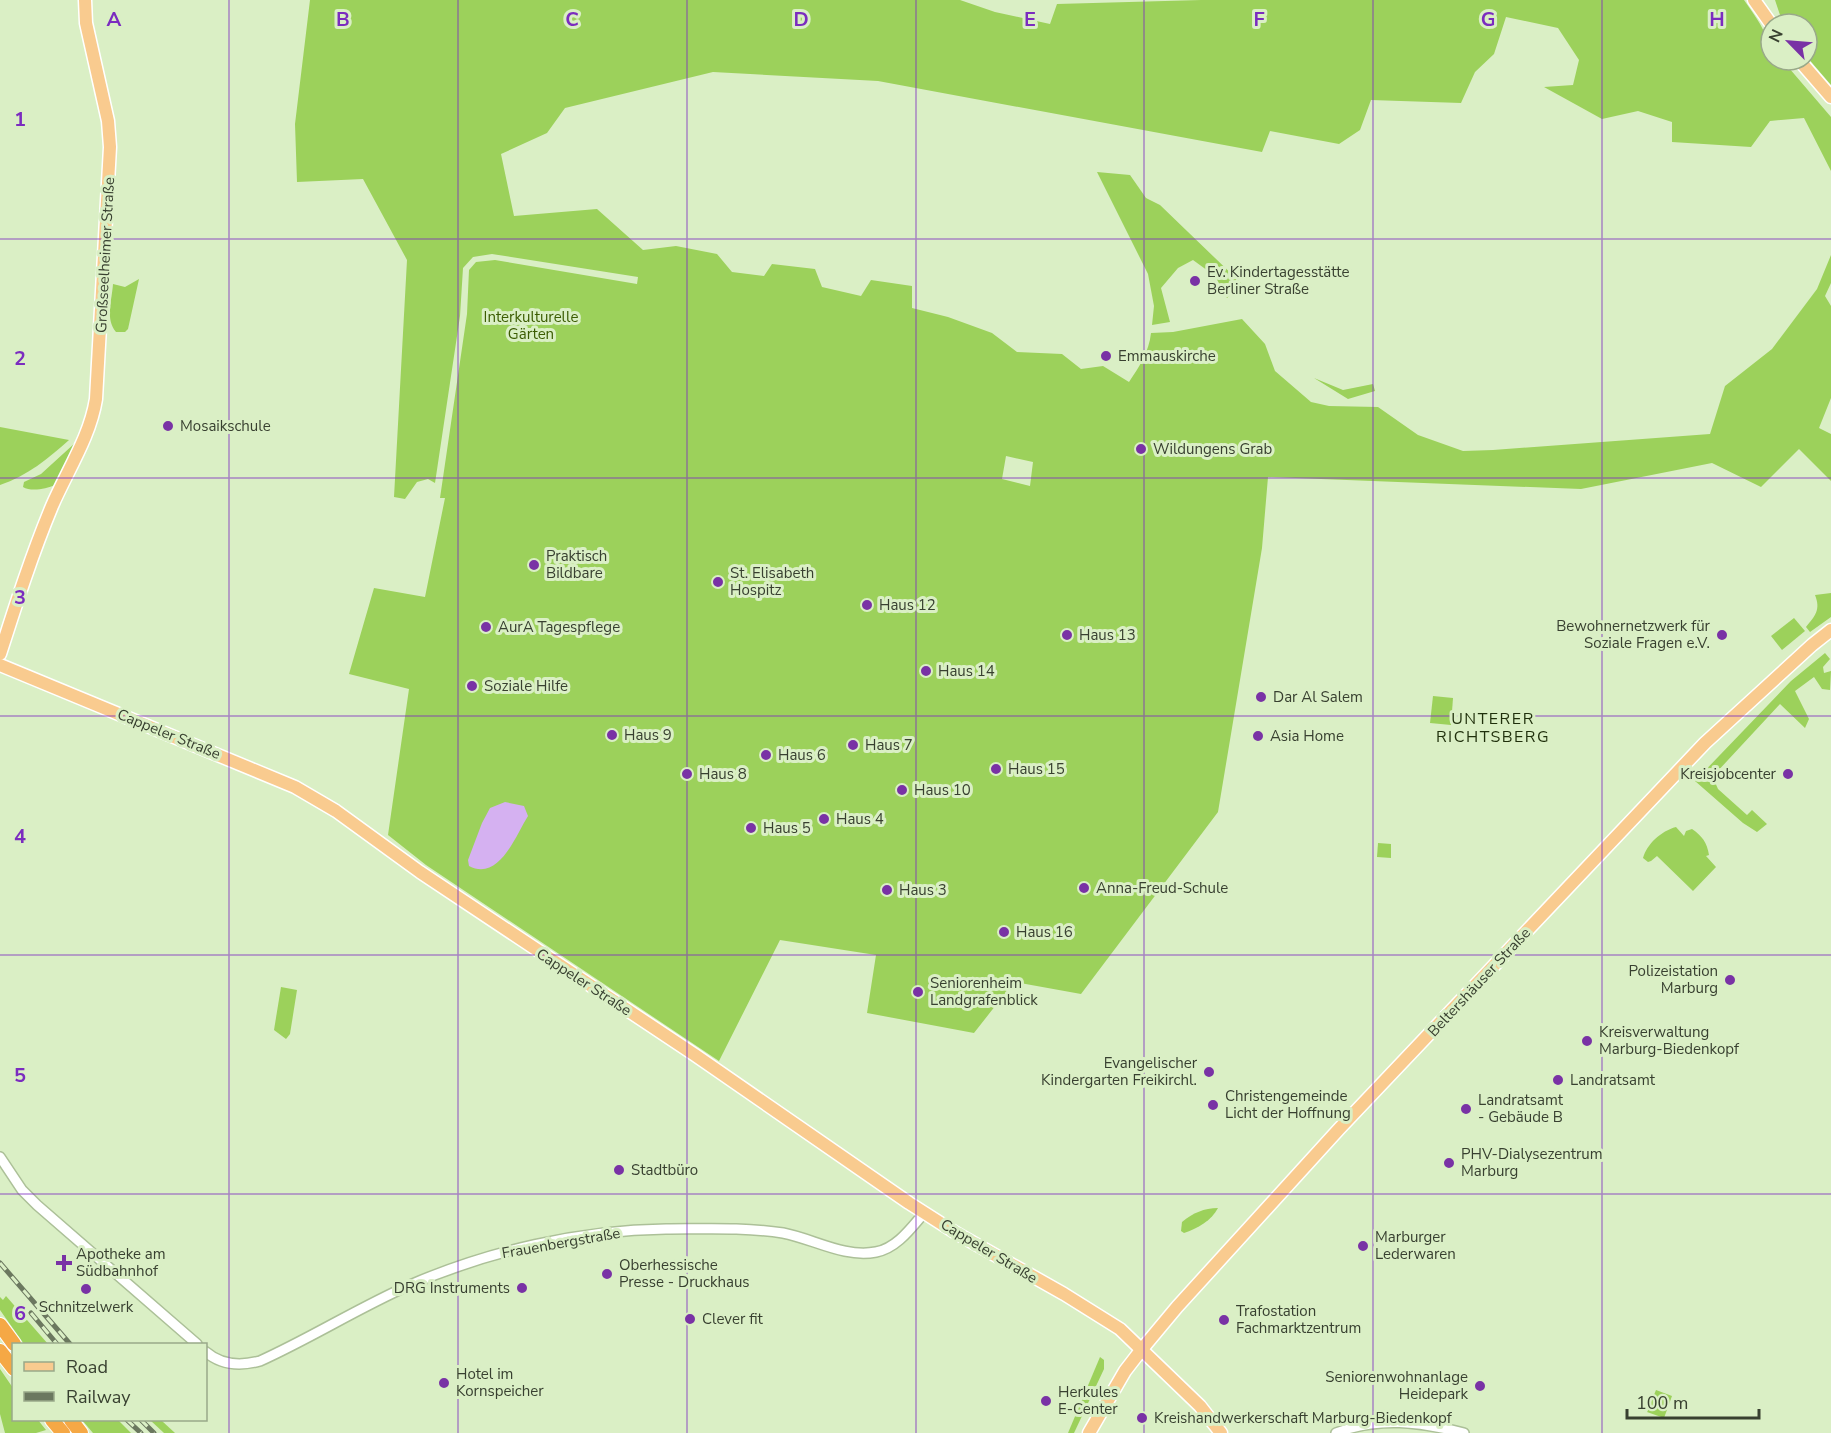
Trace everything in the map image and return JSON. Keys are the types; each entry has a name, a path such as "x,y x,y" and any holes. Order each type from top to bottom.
{"highway":[{"path":"0,1325 13,1343"},
{"path":"0,1351 12,1366"},
{"path":"54,1421 63,1433"}],"main road":[{"name":"Großseelheimer Straße","path":"0,654 53,503 93,415 99,360 110,147 106,110 86,23 85,0"},
{"path":"1809,72 1831,97"},
{"name":"Beltershäuser Straße","path":"1089,1433 1128,1366 1177,1307 1339,1129 1698,750 1831,630"},
{"name":"Cappeler Straße","path":"0,665 285,782 336,811 430,879 695,1055 924,1213 1094,1312 1124,1332 1200,1406 1221,1433"}],"street":[{"path":"0,1157 22,1190 40,1208 196,1343"},
{"name":"Frauenbergstraße","path":"207,1353 224,1362 242,1364 260,1361 409,1286 478,1260 541,1244 650,1229 760,1231 782,1233 845,1251 865,1253 884,1250 892,1246 924,1213"},
{"path":"1336,1433 1353,1426 1400,1421 1421,1423 1464,1433"}],"green space":[{"name":"Interkulturelle Gärten","path":"310,0 960,0 995,12 1050,24 1057,4 1201,0 1744,0 1759,23 1759,72 1792,72 1831,117 1831,171 1804,118 1770,121 1751,147 1672,142 1672,122 1638,111 1602,119 1544,87 1573,85 1579,60 1558,28 1506,17 1494,54 1475,72 1461,103 1371,100 1360,130 1339,144 1270,131 1262,152 878,81 713,72 565,108 547,133 501,154 514,216 597,209 643,250 676,246 717,254 732,272 764,276 772,264 815,269 822,287 861,296 871,280 912,286 912,308 948,317 992,333 1017,352 1062,354 1081,369 1103,366 1129,382 1146,353 1151,333 1173,332 1242,319 1265,344 1275,371 1311,402 1329,406 1378,407 1418,435 1463,451 1710,434 1725,386 1772,349 1817,289 1831,255 1831,283 1825,296 1831,306 1831,398 1819,428 1831,434 1831,481 1799,449 1761,487 1712,463 1581,489 1268,477 1262,548 1218,812 1081,994 1014,982 974,1033 867,1013 876,955 780,940 719,1061 426,865 388,835 409,689 349,674 374,588 425,597 445,498 440,498 467,314 469,270 476,262 495,260 637,284 638,277 492,254 473,257 463,268 460,316 435,483 428,479 417,482 405,499 394,497 407,260 363,179 297,182 295,124","holes":["1006,456 1033,462 1030,486 1002,479"]},
{"path":"1775,0 1831,0 1831,85 1819,71 1819,12 1779,12"},
{"path":"1097,172 1130,175 1146,198 1160,205 1242,284 1227,298 1215,276 1193,260 1178,268 1161,288 1170,322 1152,325 1154,306 1148,274"},
{"path":"139,279 128,329 125,332 116,332 110,315 113,284 125,287"},
{"path":"1314,378 1343,390 1373,384 1375,391 1348,399"},
{"path":"0,427 69,440 28,472 0,485"},
{"path":"75,443 55,485 39,489 23,487 24,482 41,474"},
{"path":"1831,593 1831,617 1810,632 1806,627 1817,609 1815,595"},
{"path":"1794,618 1805,631 1782,650 1771,636"},
{"path":"1825,653 1830,659 1823,667 1824,673 1831,671 1830,690 1822,689 1814,677 1795,691 1809,719 1805,728 1780,704 1715,774 1714,780 1718,789 1747,815 1752,810 1767,824 1757,832 1743,823 1695,781 1791,681"},
{"path":"1433,696 1453,698 1451,725 1430,723"},
{"path":"1676,827 1684,836 1686,831 1692,829 1699,834 1707,846 1709,855 1706,856 1716,867 1693,891 1657,856 1648,862 1643,858 1655,839"},
{"path":"1378,843 1391,844 1391,858 1377,857"},
{"path":"281,987 297,990 290,1034 286,1039 274,1030"},
{"path":"1218,1208 1208,1220 1199,1226 1184,1233 1181,1231 1182,1222 1190,1216 1203,1210"},
{"path":"6,1296 47,1343 23,1343 0,1310 0,1297 3,1300"},
{"path":"1100,1357 1104,1360 1104,1369 1074,1433 1068,1433"},
{"path":"0,1369 12,1387 12,1421 39,1421 46,1430 36,1433 5,1433 0,1414"},
{"path":"1656,1390 1672,1396 1664,1418 1647,1412"},
{"path":"83,1421 119,1421 131,1433 93,1433"},
{"path":"151,1421 162,1421 175,1433 164,1433"}],"shaded area":[{"path":"505,802 524,806 528,816 518,834 505,854 489,868 480,869 469,866 468,860 490,808"}],"railway":[{"path":"0,1263 69,1343"},
{"path":"31,1313 56,1343"},
{"path":"128,1421 141,1433"},
{"path":"142,1421 154,1433"}],"place":[{"name":"Ev. Kindertagesstätte Berliner Straße","path":"1195,281"},
{"name":"Emmauskirche","path":"1106,356"},
{"name":"Mosaikschule","path":"168,426"},
{"name":"Wildungens Grab","path":"1141,449"},
{"name":"Praktisch Bildbare","path":"534,565"},
{"name":"St. Elisabeth Hospitz","path":"718,582"},
{"name":"Haus 12","path":"867,605"},
{"name":"AurA Tagespflege","path":"486,627"},
{"name":"Haus 13","path":"1067,635"},
{"name":"Bewohnernetzwerk für Soziale Fragen e.V.","path":"1722,635"},
{"name":"Haus 14","path":"926,671"},
{"name":"Soziale Hilfe","path":"472,686"},
{"name":"Dar Al Salem","path":"1261,697"},
{"name":"Haus 9","path":"612,735"},
{"name":"Asia Home","path":"1258,736"},
{"name":"Haus 7","path":"853,745"},
{"name":"Haus 6","path":"766,755"},
{"name":"Haus 15","path":"996,769"},
{"name":"Haus 8","path":"687,774"},
{"name":"Kreisjobcenter","path":"1788,774"},
{"name":"Haus 10","path":"902,790"},
{"name":"Haus 4","path":"824,819"},
{"name":"Haus 5","path":"751,828"},
{"name":"Anna-Freud-Schule","path":"1084,888"},
{"name":"Haus 3","path":"887,890"},
{"name":"Haus 16","path":"1004,932"},
{"name":"Polizeistation Marburg","path":"1730,980"},
{"name":"Seniorenheim Landgrafenblick","path":"918,992"},
{"name":"Kreisverwaltung Marburg-Biedenkopf","path":"1587,1041"},
{"name":"Evangelischer Kindergarten Freikirchl.","path":"1209,1072"},
{"name":"Landratsamt","path":"1558,1080"},
{"name":"Christengemeinde Licht der Hoffnung","path":"1213,1105"},
{"name":"Landratsamt - Gebäude B","path":"1466,1109"},
{"name":"PHV-Dialysezentrum Marburg","path":"1449,1163"},
{"name":"Stadtbüro","path":"619,1170"},
{"name":"Marburger Lederwaren","path":"1363,1246"},
{"name":"Apotheke am Südbahnhof","path":"64,1263"},
{"name":"Oberhessische Presse - Druckhaus","path":"607,1274"},
{"name":"DRG Instruments","path":"522,1288"},
{"name":"Schnitzelwerk","path":"86,1289"},
{"name":"Clever fit","path":"690,1319"},
{"name":"Trafostation Fachmarktzentrum","path":"1224,1320"},
{"name":"Hotel im Kornspeicher","path":"444,1383"},
{"name":"Seniorenwohnanlage Heidepark","path":"1480,1386"},
{"name":"Herkules E-Center","path":"1046,1401"},
{"name":"Kreishandwerkerschaft Marburg-Biedenkopf","path":"1142,1418"}],"district":[{"name":"UNTERER RICHTSBERG","path":"1493,728"}]}
